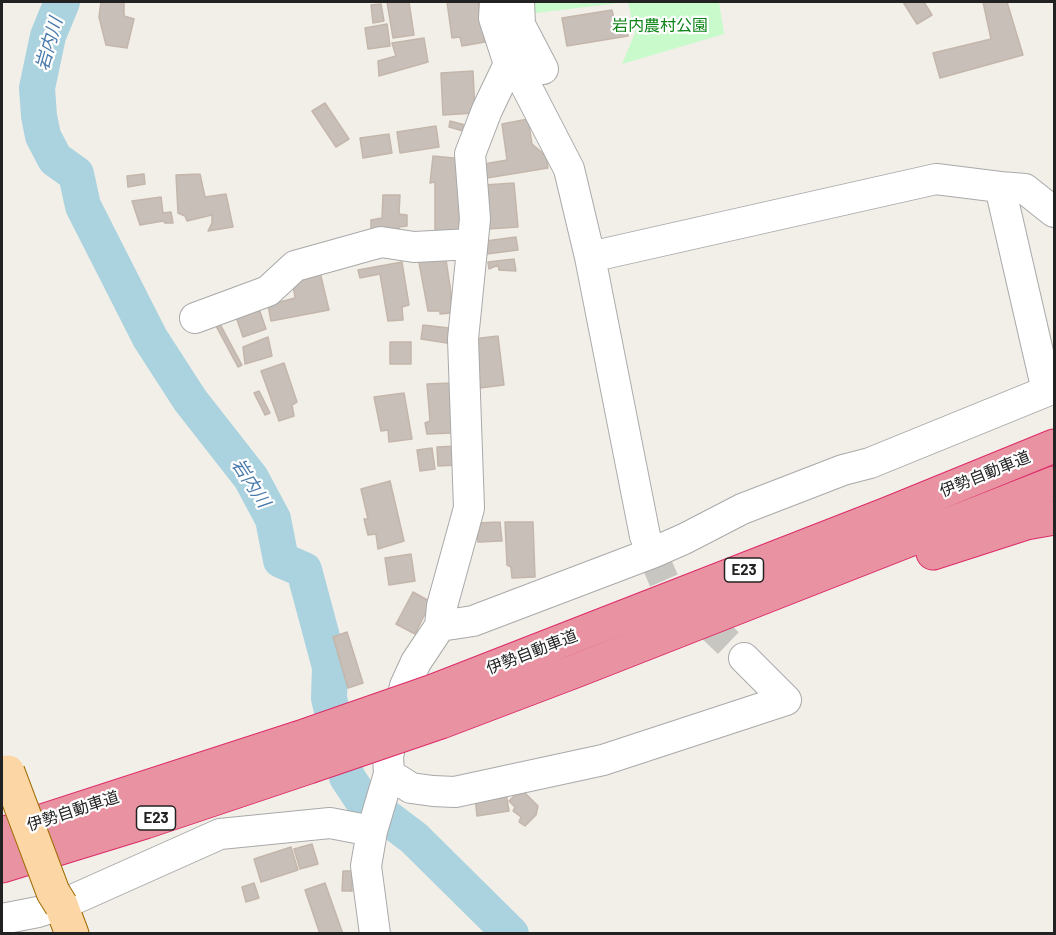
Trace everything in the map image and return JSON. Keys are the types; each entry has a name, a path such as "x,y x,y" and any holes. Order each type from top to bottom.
{"highway":[{"name":"伊勢自動車道","path":"2,866 145,822 303,753 437,706 887,514 1054,446"},
{"name":"伊勢自動車道","path":"437,706 578,670 1054,483"},
{"path":"578,670 626,673 943,549 1026,523 1054,518"},
{"name":"伊勢自動車道","path":"2,834 303,753"}],"main road":[{"path":"5,764 53,892 66,919"}],"street":[{"path":"495,2 494,18 509,64 522,78 569,169 590,257 645,536 652,553"},
{"path":"519,2 520,25 543,69"},
{"path":"375,933 366,866 372,831 389,774 388,756 405,686 416,662 440,626 441,606 469,508 463,339 475,219 470,154 509,64"},
{"path":"590,257 936,179 1025,189 1054,212"},
{"path":"440,626 473,621 652,553 742,509 843,470 870,463 1051,388 1000,187"},
{"path":"195,318 268,291 295,266 381,242 414,247 472,244"},
{"path":"389,774 411,788 456,792 603,760 786,700 744,658"},
{"path":"2,919 38,912 66,919 220,834 330,823 372,831"}],"green space":[{"path":"495,2 628,2 494,18"},
{"name":"岩内農村公園","path":"628,2 719,2 724,34 622,64 635,33"}],"building":[{"path":"101,2 124,2 124,16 134,19 127,48 106,45 99,17"},
{"path":"387,2 409,2 414,35 393,38"},
{"path":"447,2 478,2 485,42 462,46 460,37 452,38"},
{"path":"903,2 924,2 932,15 917,24"},
{"path":"983,2 1007,2 1023,55 940,78 933,53 991,39"},
{"path":"381,4 384,21 373,23 371,5"},
{"path":"612,10 615,24 627,23 628,36 567,46 562,18"},
{"path":"387,24 390,46 368,49 365,28"},
{"path":"424,38 428,62 379,76 378,61 396,56 392,43"},
{"path":"473,71 475,113 443,115 441,73"},
{"path":"325,103 349,139 336,147 312,111"},
{"path":"528,119 532,144 546,156 548,168 487,178 484,164 507,160 502,124"},
{"path":"450,121 469,126 467,132 449,127"},
{"path":"436,126 439,147 400,153 397,132"},
{"path":"389,134 392,153 363,158 360,138"},
{"path":"433,156 464,159 460,233 435,232 435,182 430,183"},
{"path":"144,174 145,184 128,187 127,176"},
{"path":"200,174 205,197 226,194 233,227 208,231 212,223 212,215 187,221 185,216 178,213 176,175"},
{"path":"514,183 518,227 488,229 484,185"},
{"path":"383,195 400,195 399,214 407,215 407,226 399,227 399,234 371,235 371,220 382,218"},
{"path":"161,197 163,213 171,212 173,223 163,221 140,225 132,201"},
{"path":"516,237 518,250 487,254 486,241"},
{"path":"445,253 451,293 451,313 440,314 440,311 428,311 418,257"},
{"path":"514,259 516,271 499,270 498,265 489,269 488,262"},
{"path":"402,262 409,305 402,307 403,320 388,321 380,274 360,278 358,270"},
{"path":"319,268 329,310 271,321 268,305 295,298 292,277"},
{"path":"257,303 266,329 243,337 234,311"},
{"path":"220,324 242,365 238,367 216,326"},
{"path":"423,325 449,328 447,343 421,339"},
{"path":"498,336 504,385 480,388 473,339"},
{"path":"268,337 272,356 245,364 243,347"},
{"path":"390,342 411,342 411,364 390,364"},
{"path":"284,363 297,402 292,405 294,416 279,421 261,371"},
{"path":"450,383 453,433 427,434 425,423 430,421 427,384"},
{"path":"259,391 270,413 265,415 254,393"},
{"path":"404,393 412,439 389,442 388,430 381,431 374,397"},
{"path":"458,446 459,465 438,466 437,447"},
{"path":"432,448 435,469 420,471 417,450"},
{"path":"390,481 404,541 378,549 376,534 368,535 364,519 368,519 361,489"},
{"path":"500,522 502,541 478,542 477,523"},
{"path":"505,522 533,522 535,577 512,578 511,567 507,565"},
{"path":"411,554 415,581 389,585 385,558"},
{"path":"413,592 431,602 415,634 396,624"},
{"path":"347,632 363,683 348,688 333,637"},
{"path":"521,789 538,806 536,815 525,826 519,822 521,817 513,811 515,807 509,801"},
{"path":"506,793 509,811 477,816 475,798"},
{"path":"312,844 318,864 300,869 294,849"},
{"path":"291,847 298,870 261,882 254,859"},
{"path":"343,871 352,871 352,891 342,891"},
{"path":"254,883 259,898 246,902 242,887"},
{"path":"325,883 343,934 320,934 305,890"}],"waterway":[{"name":"岩内川","path":"62,2 48,36 37,88 43,136 55,159 76,174 83,206 150,338 190,400 251,478 273,519 281,560 304,570 330,667 329,698 347,777 361,798 414,838 511,934"}],"tunnel":[{"path":"652,553 665,583 744,658"}]}
